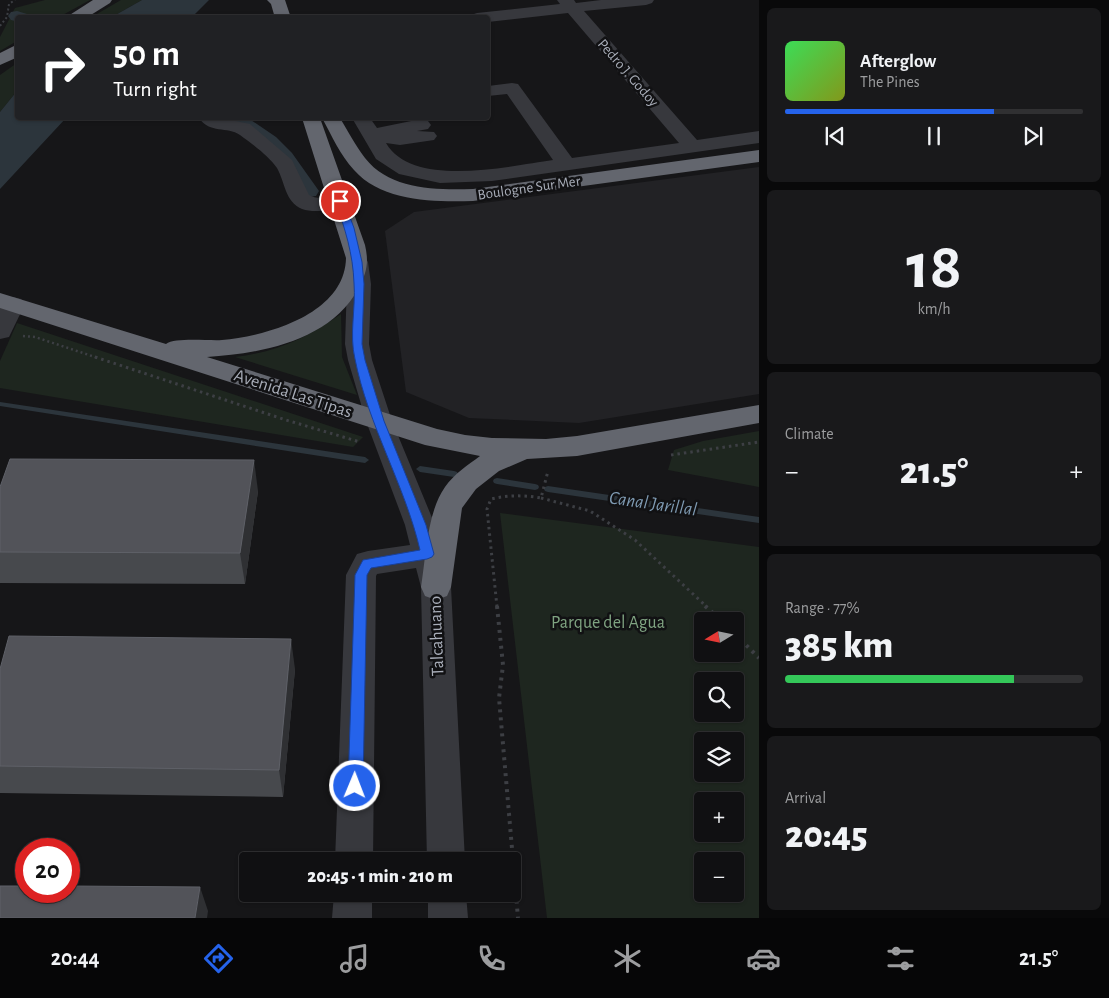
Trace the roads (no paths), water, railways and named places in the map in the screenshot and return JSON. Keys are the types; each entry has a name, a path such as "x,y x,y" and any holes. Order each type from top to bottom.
{"highway":[{"path":"78,15 104,0"},
{"path":"276,1 282,15"},
{"path":"0,60 15,51"},
{"path":"312,120 350,228 357,262"},
{"name":"Boulogne Sur Mer","path":"332,120 367,172 384,183 435,195 473,195 759,156"},
{"name":"Avenida Las Tipas","path":"125,340 183,349 199,349 244,344 286,335 320,318 337,304 349,289 357,262"},
{"name":"Avenida Las Tipas","path":"6,302 379,421 465,445 523,449 576,446 759,414"},
{"path":"436,587 448,508 455,494 466,482 489,464 523,449"}],"street":[{"path":"490,16 568,4 646,0"},
{"name":"Pedro J. Godoy","path":"568,4 692,146"},
{"path":"490,91 512,88 566,164"},
{"path":"211,120 220,125 242,128 271,151 285,164 300,198 309,204 328,204 340,201"},
{"path":"362,120 372,136 394,129 424,131"},
{"name":"Boulogne Sur Mer","path":"372,136 384,155 406,170 440,177 492,174 759,137"},
{"name":"Talcahuano","path":"357,262 359,284 357,344 379,421 420,525 436,587 446,852"},
{"path":"0,331 6,302"},
{"path":"354,852 361,575 368,563 427,554"},
{"path":"352,918 353,902"},
{"path":"447,902 448,918"}],"waterway":[{"name":"Canal Jarillal","path":"238,120 277,149 308,191"},
{"path":"0,404 365,460"},
{"name":"Canal Jarillal","path":"420,469 454,474"},
{"name":"Canal Jarillal","path":"497,481 535,487"},
{"name":"Canal Jarillal","path":"548,489 759,520"}],"park label":[{"name":"Parque del Agua","path":"608,623"}]}
